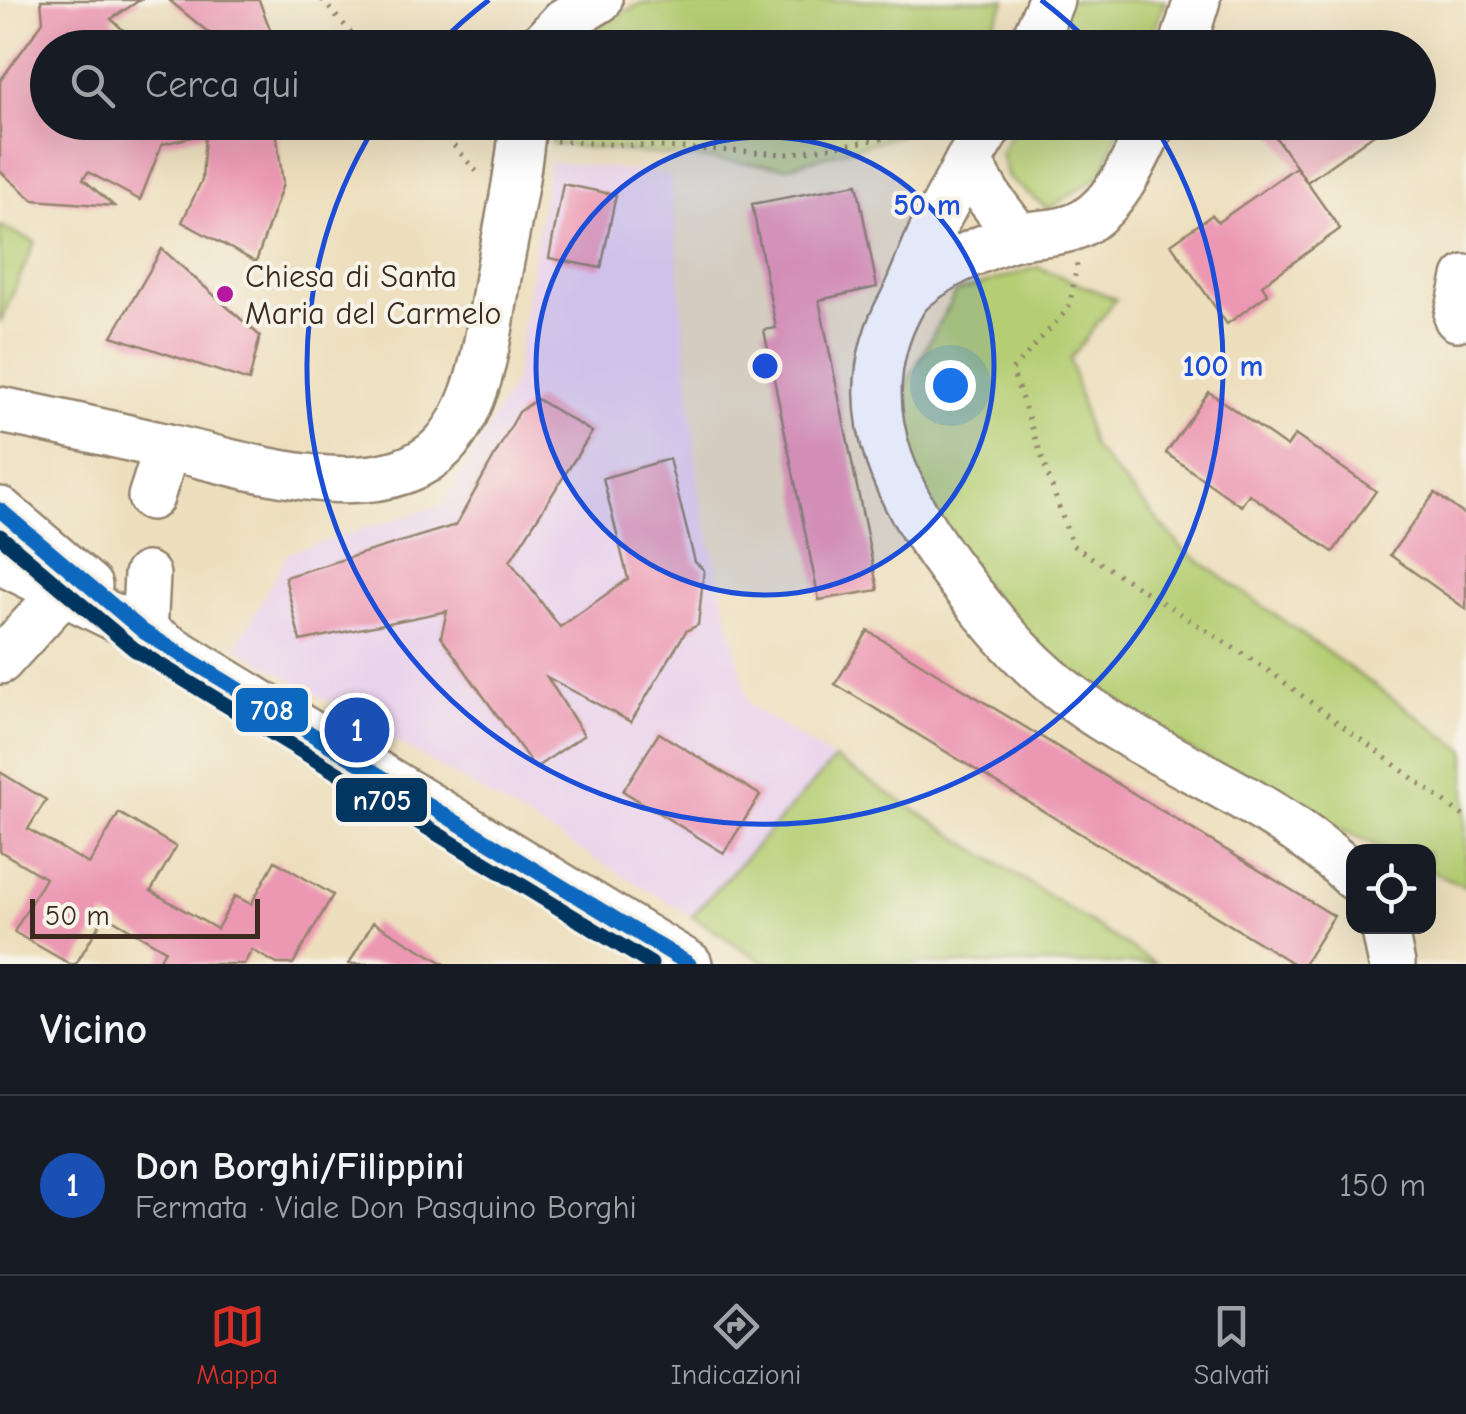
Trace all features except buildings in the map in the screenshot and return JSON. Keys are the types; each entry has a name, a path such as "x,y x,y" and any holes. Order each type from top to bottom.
{"street":[{"path":"555,30 564,20 599,0"},
{"path":"1039,30 1052,0"},
{"path":"1188,30 1197,0"},
{"path":"0,410 280,473 341,480 384,476 427,458 458,425 472,392 485,346 521,140"},
{"path":"969,140 904,299 880,372 882,430 889,461 910,509 947,566 1018,651 1072,698 1292,828 1346,872"},
{"path":"971,140 990,199 1018,236"},
{"path":"904,299 945,268 1018,236 1058,232 1085,222 1110,199 1143,140"},
{"path":"151,497 167,447"},
{"path":"0,510 144,632"},
{"path":"0,561 144,632 689,964"},
{"path":"144,632 147,574"},
{"path":"0,661 63,592"},
{"path":"1386,934 1392,964"}],"path":[{"path":"322,0 349,30"},
{"path":"449,140 511,208"},
{"path":"626,140 787,154 938,140"},
{"path":"1085,222 1068,308 1012,370 1072,545 1265,668 1466,818"}],"shaded area":[{"path":"549,161 670,175 699,493 749,705 1155,964 766,964 692,916 236,647 288,553 444,504 514,382"}],"green space":[{"path":"812,0 1006,0 990,30 588,30 642,3 802,5"},
{"path":"1068,0 1165,0 1154,30 1055,30"},
{"path":"551,140 882,140 786,167 551,144"},
{"path":"1007,140 1115,140 1102,175 1048,209 1008,178 1001,153"},
{"path":"0,226 35,242 0,323"},
{"path":"1038,267 1116,299 1070,359 1092,446 1184,550 1466,751 1466,887 1436,873 1436,844 1373,844 1307,814 1128,716 1032,644 944,538 893,409 956,292"},
{"path":"835,759 1155,964 766,964 692,916"}],"transit line":[{"name":"708","path":"0,510 144,632 689,964"},
{"name":"n705","path":"0,536 134,649 651,964"}],"place":[{"name":"Chiesa di Santa Maria del Carmelo","path":"225,294"},
{"name":"Don Borghi/Filippini","path":"357,730"}]}
